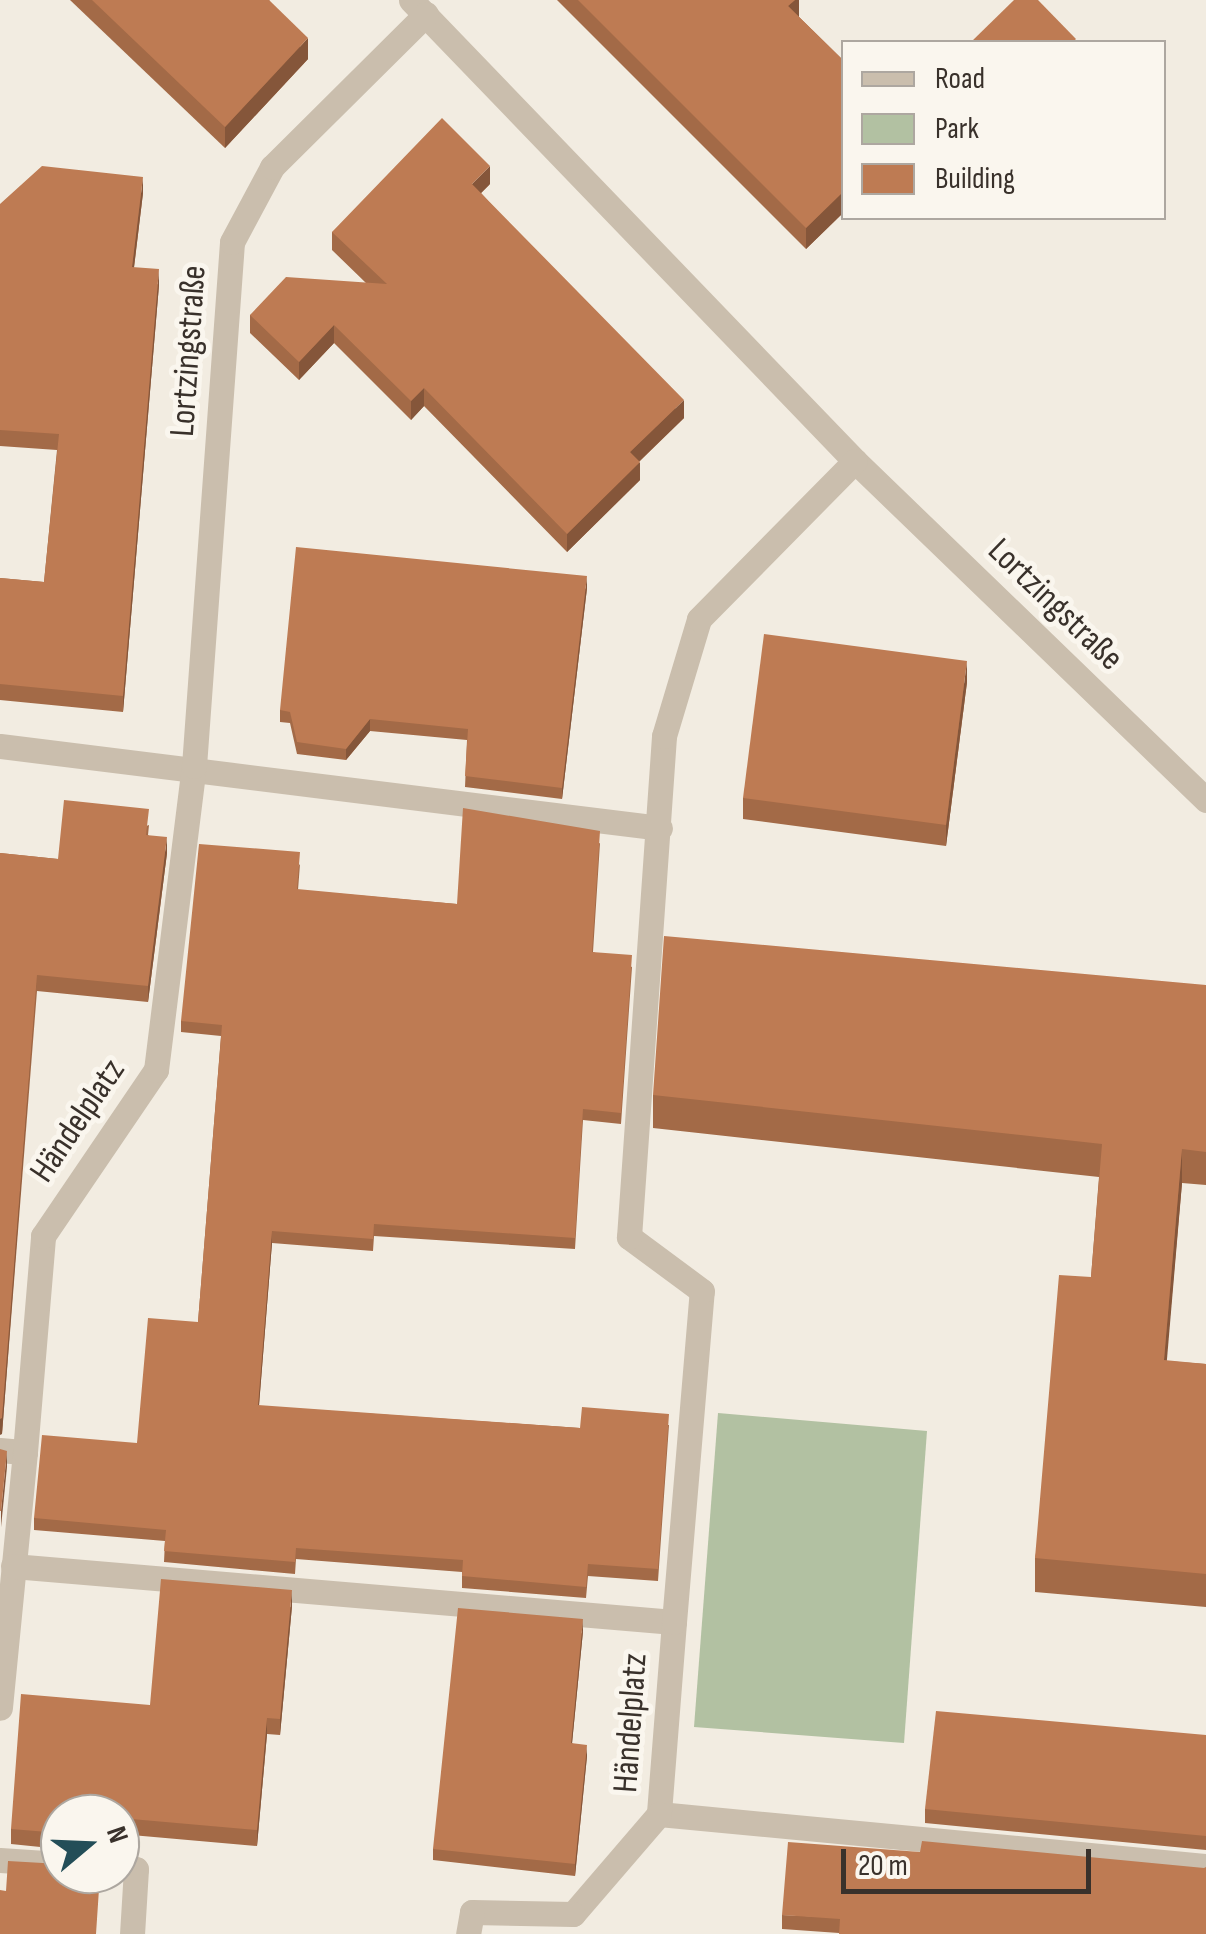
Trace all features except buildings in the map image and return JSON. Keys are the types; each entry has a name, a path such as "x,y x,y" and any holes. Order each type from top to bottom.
{"street":[{"name":"Lortzingstraße","path":"194,766 232,242 272,167 419,7 856,460 1206,800"},
{"path":"0,746 194,766 660,828 664,736 699,619 856,460"},
{"name":"Händelplatz","path":"0,1708 13,1566 12,1451 42,1236 156,1070 194,766"},
{"name":"Händelplatz","path":"468,1934 472,1912 574,1914 659,1814 702,1290 629,1237 660,828"},
{"name":"Händelplatz","path":"13,1566 674,1622"},
{"path":"659,1814 1206,1866"},
{"path":"0,1860 40,1863"},
{"path":"132,1934 134,1894"}],"green space":[{"path":"718,1413 927,1431 904,1743 694,1727"}]}
